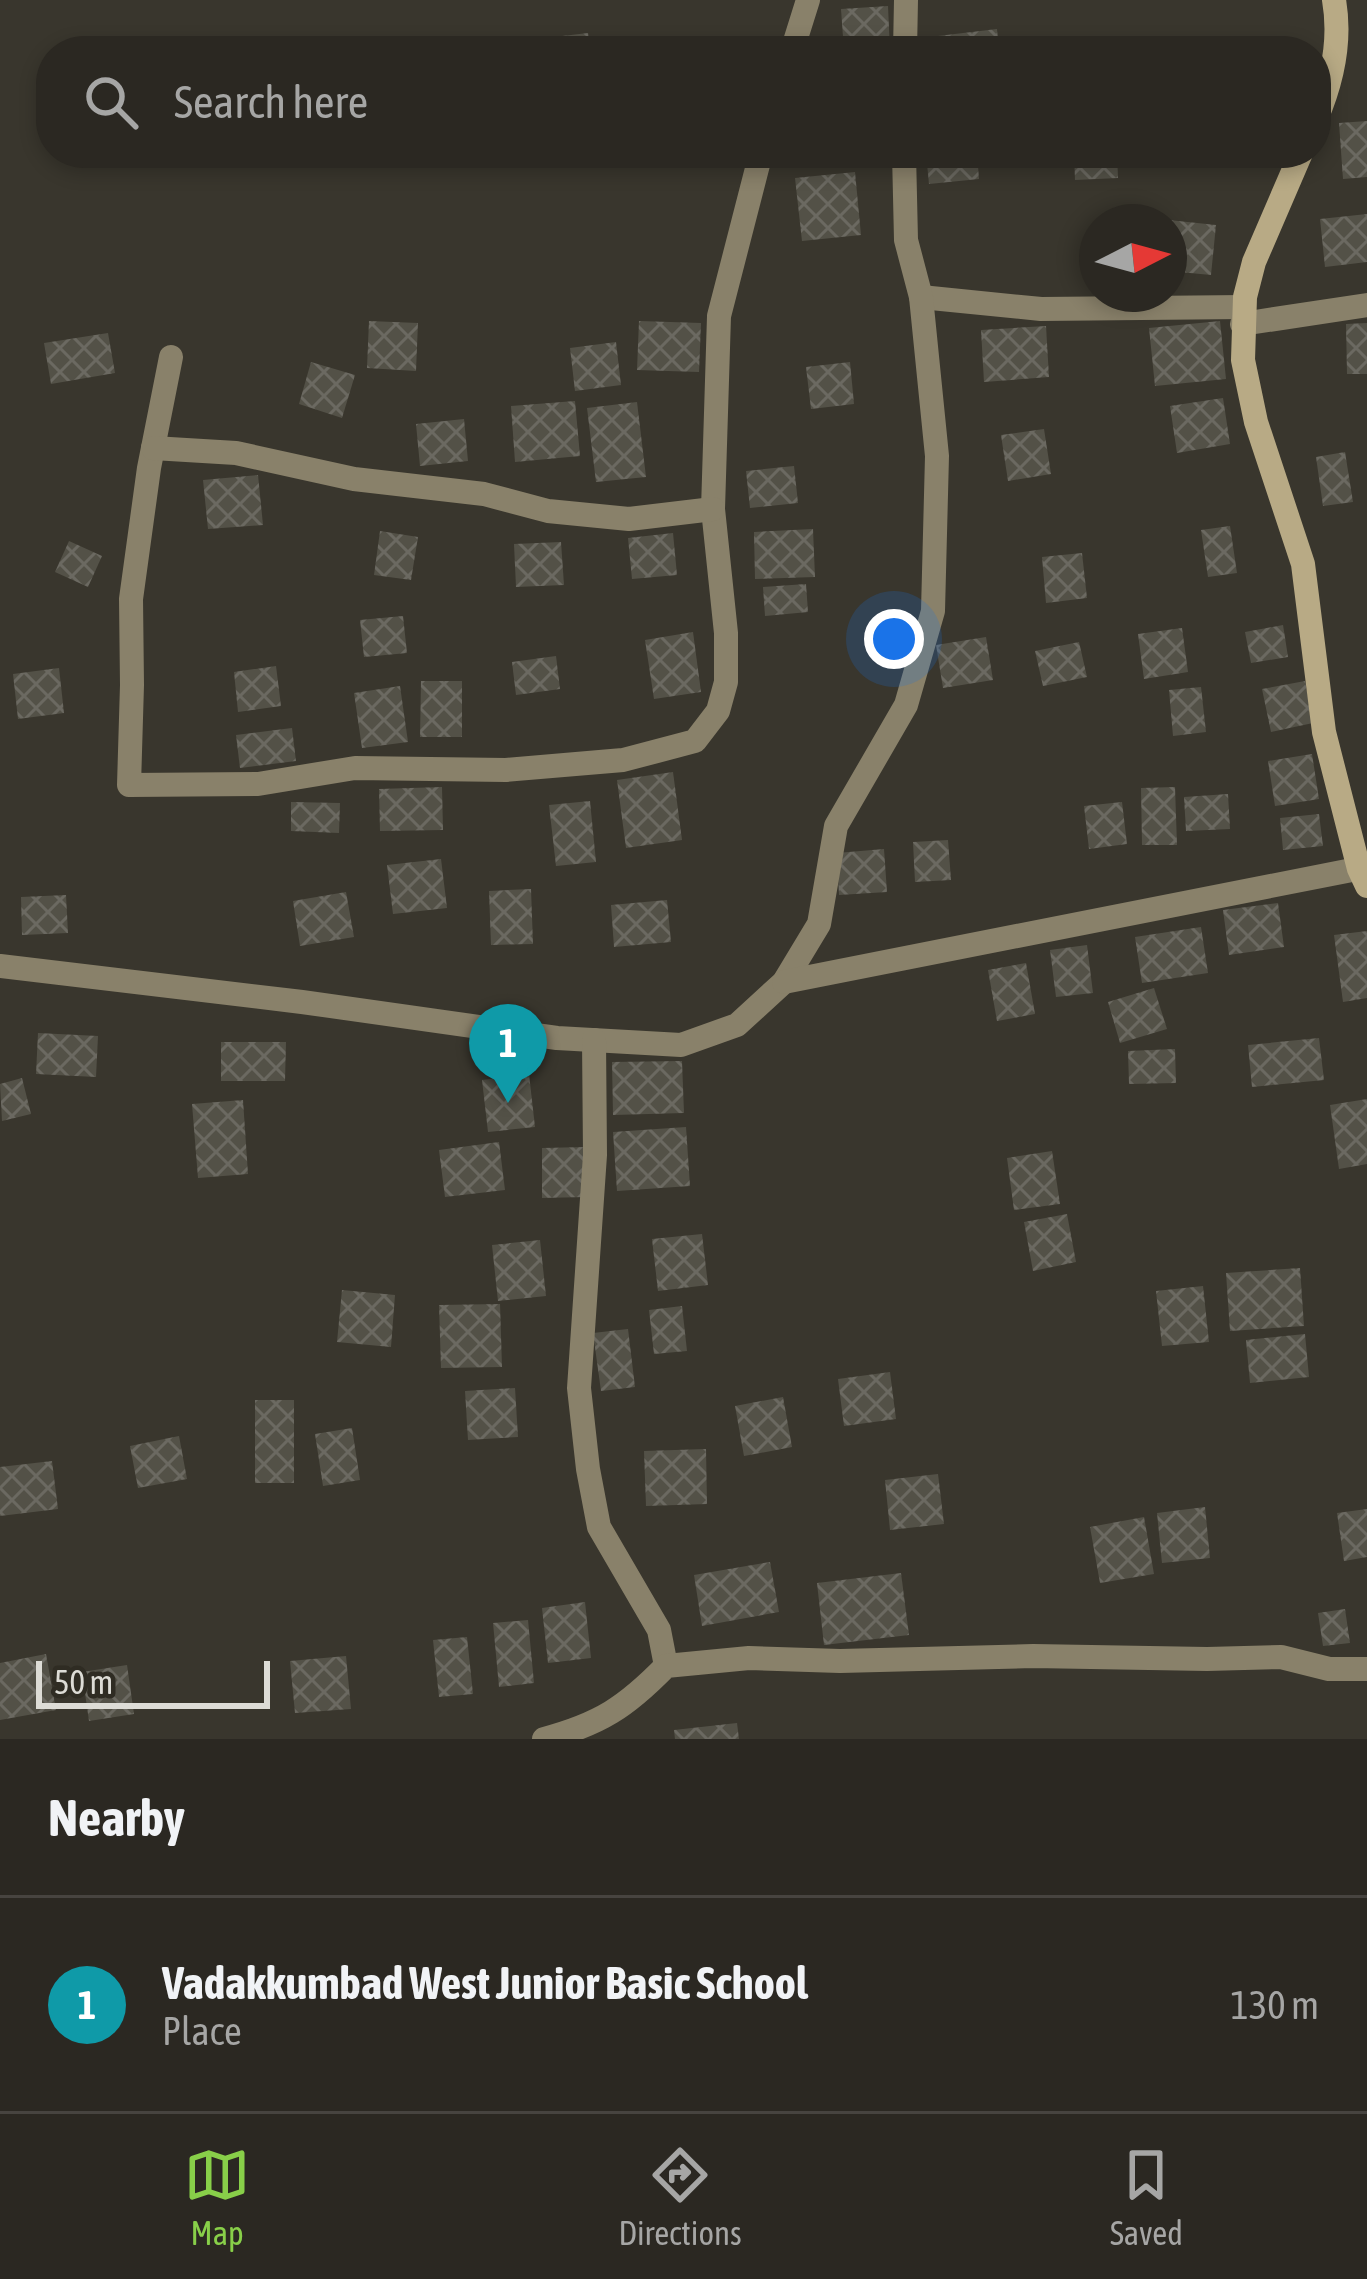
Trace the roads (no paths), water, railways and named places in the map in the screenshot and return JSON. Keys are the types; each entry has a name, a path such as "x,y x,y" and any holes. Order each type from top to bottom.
{"main road":[{"path":"1331,77 1336,50 1334,0"},
{"path":"1295,168 1254,262 1243,315 1243,360 1256,422 1303,564 1324,732 1364,874"}],"street":[{"path":"797,36 808,0"},
{"path":"905,36 906,0"},
{"path":"171,357 131,599 129,785 258,784 355,768 506,770 623,760 695,741 718,711 726,682 726,633 713,509 719,316 757,168"},
{"path":"0,966 557,1038 680,1045 737,1025 784,982 818,924 836,826 907,705 933,611 937,456 921,297 906,240 904,168"},
{"path":"921,297 1041,309 1243,315 1367,305"},
{"path":"153,448 236,454 354,479 484,494 548,511 629,518 713,509"},
{"path":"784,982 1364,874"},
{"path":"595,1040 595,1155 580,1388 588,1469 599,1527 659,1630 666,1666"},
{"path":"544,1739 584,1728 635,1697 666,1666 749,1658 1281,1657 1329,1669 1367,1669"}],"place":[{"name":"Vadakkumbad West Junior Basic School","path":"508,1103"}]}
